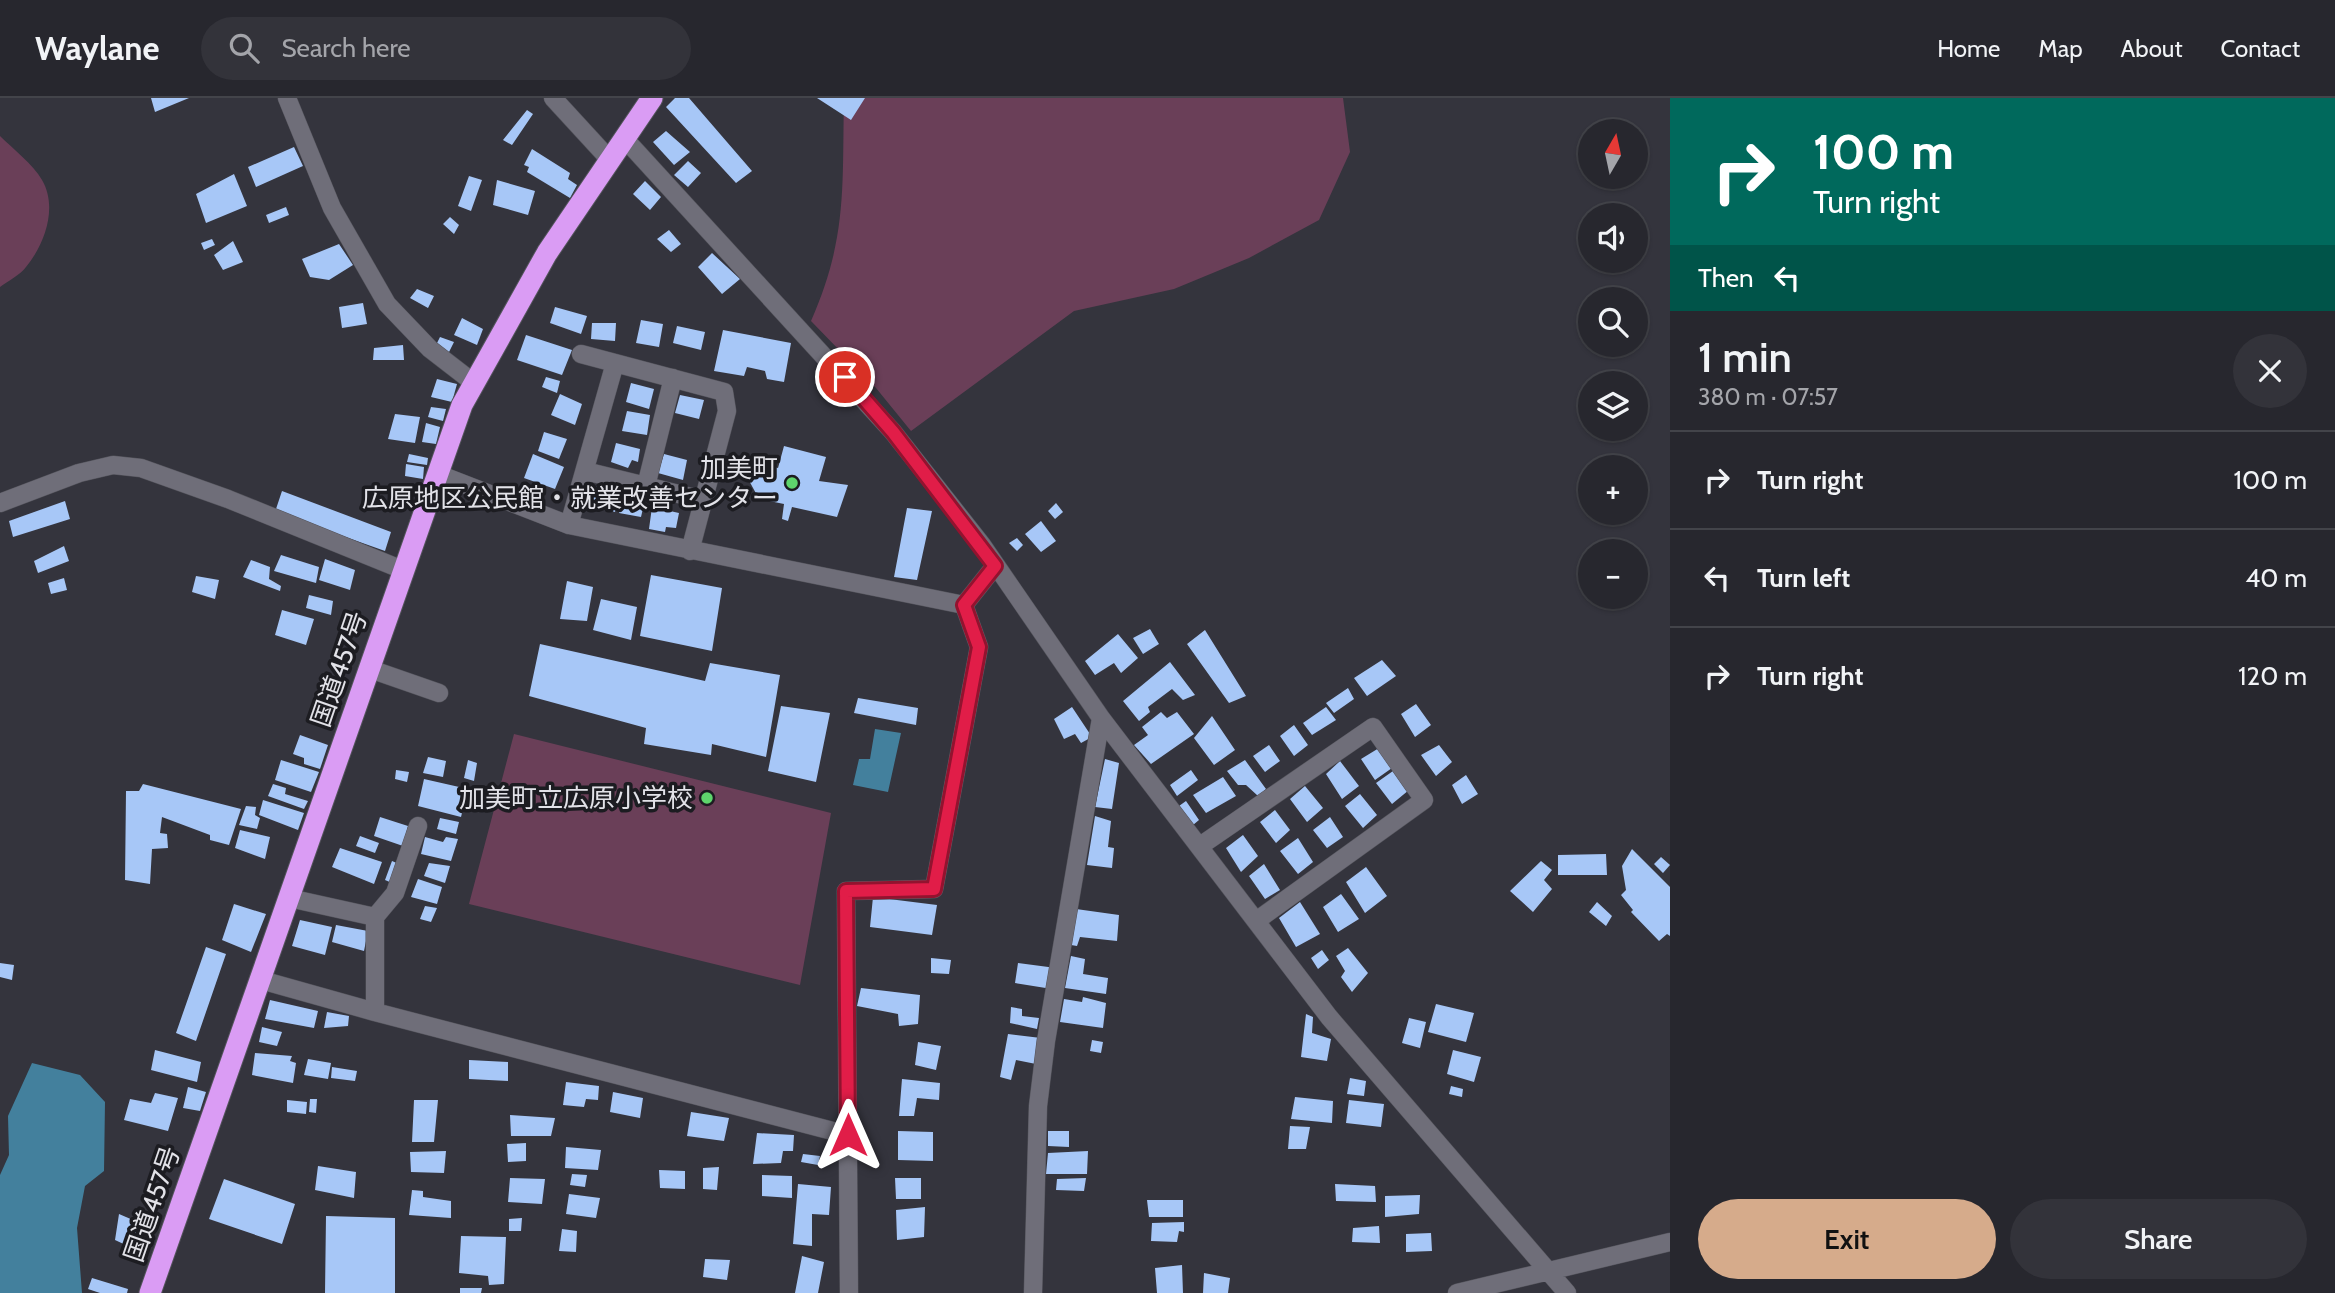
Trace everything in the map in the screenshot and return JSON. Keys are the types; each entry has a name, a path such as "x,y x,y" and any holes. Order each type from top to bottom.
{"highway":[{"name":"国道457号","path":"150,1293 462,405 547,253 652,98"}],"street":[{"path":"287,98 332,208 387,304 430,349 474,383"},
{"path":"553,98 610,160"},
{"path":"624,138 893,432 995,566 1101,718 1329,1017 1546,1272 1567,1293"},
{"path":"581,354 724,392 727,411 690,551"},
{"path":"569,525 615,363"},
{"path":"646,486 673,378"},
{"path":"0,503 79,473 113,465 141,468 228,499 403,570"},
{"path":"584,471 704,500"},
{"path":"438,474 569,525 964,605"},
{"path":"964,605 995,566"},
{"path":"849,1293 846,891 934,889 979,647 964,605"},
{"path":"370,669 439,692"},
{"path":"1033,1293 1038,1106 1044,1054 1101,718"},
{"path":"1200,846 1373,727 1424,800 1256,921"},
{"path":"374,1012 374,917 395,893 418,826"},
{"path":"289,898 374,917"},
{"path":"261,980 848,1135"},
{"path":"1457,1293 1670,1242"}],"shaded area":[{"path":"844,98 1343,98 1350,152 1319,220 1249,258 1174,289 1074,311 911,431 876,388 811,321 831,263 841,211"},
{"path":"0,136 28,162 42,180 47,191 49,213 44,236 33,258 21,273 0,287"},
{"path":"514,734 831,813 800,985 469,904"}],"water":[{"path":"875,729 901,733 888,792 853,785 859,759 870,759"},
{"path":"32,1063 80,1075 105,1102 104,1171 85,1186 77,1228 82,1293 0,1293 0,1175 9,1155 8,1116"}],"building":[{"path":"151,98 189,98 155,112"},
{"path":"675,98 689,98 752,171 736,183 666,107"},
{"path":"817,98 865,98 851,120"},
{"path":"527,110 533,114 512,145 503,140"},
{"path":"666,131 690,152 674,165 653,142"},
{"path":"294,147 303,166 256,187 248,167"},
{"path":"532,149 570,173 568,179 577,185 570,198 527,172 529,167 524,165"},
{"path":"688,161 701,173 688,187 674,175"},
{"path":"234,174 247,206 206,223 196,194"},
{"path":"469,176 482,180 471,211 458,206"},
{"path":"497,180 535,191 528,215 493,205"},
{"path":"645,181 661,197 650,210 633,194"},
{"path":"286,207 289,215 269,223 266,215"},
{"path":"450,217 459,225 454,234 443,224"},
{"path":"669,230 681,244 671,252 657,239"},
{"path":"212,239 215,245 204,250 201,243"},
{"path":"233,241 243,262 223,270 214,255"},
{"path":"339,244 353,265 329,280 310,277 302,259"},
{"path":"712,253 740,279 722,294 698,267"},
{"path":"417,289 434,296 428,308 410,298"},
{"path":"363,303 367,324 342,328 339,307"},
{"path":"555,307 587,316 581,334 550,323"},
{"path":"462,318 483,329 477,345 454,335"},
{"path":"641,320 663,324 659,347 636,343"},
{"path":"592,323 616,323 615,341 591,339"},
{"path":"677,326 705,332 701,350 673,343"},
{"path":"723,330 791,343 784,382 767,379 765,371 747,367 744,376 714,371"},
{"path":"526,335 572,350 562,375 517,360"},
{"path":"440,337 454,342 448,354 435,347"},
{"path":"403,345 404,360 373,360 374,348"},
{"path":"546,377 560,381 557,393 542,387"},
{"path":"437,379 457,384 452,402 431,397"},
{"path":"631,383 654,389 649,409 626,402"},
{"path":"560,394 582,404 575,425 551,415"},
{"path":"680,395 704,400 699,419 675,413"},
{"path":"431,407 446,409 443,421 428,417"},
{"path":"627,411 650,415 647,435 622,431"},
{"path":"395,414 420,417 415,443 388,439"},
{"path":"426,423 440,427 436,444 422,442"},
{"path":"544,432 567,439 559,459 538,451"},
{"path":"616,443 640,449 638,462 632,460 628,468 611,462"},
{"name":"加美町 広原地区公民館・就業改善センター","path":"784,446 826,457 819,481 848,485 837,517 792,507 788,521 782,519 784,504 759,499 746,475 750,461 778,468"},
{"path":"409,454 428,458 427,465 407,462"},
{"path":"533,454 564,467 555,489 524,478"},
{"path":"664,454 687,460 683,480 658,473"},
{"path":"406,464 424,467 423,479 405,476"},
{"path":"590,485 620,492 615,512 586,505"},
{"path":"282,491 391,532 385,551 275,512"},
{"path":"622,495 645,500 641,517 619,513"},
{"path":"65,501 70,519 13,537 9,521"},
{"path":"1056,503 1063,512 1055,519 1048,511"},
{"path":"652,507 679,513 676,528 666,527 665,532 649,529"},
{"path":"907,508 932,511 917,580 894,577"},
{"path":"1041,521 1056,541 1041,552 1025,534"},
{"path":"1017,538 1023,545 1017,551 1009,543"},
{"path":"64,546 69,561 38,573 34,561"},
{"path":"281,555 319,567 316,583 274,571"},
{"path":"325,559 355,570 350,590 319,580"},
{"path":"251,560 270,567 269,579 281,586 280,591 243,577"},
{"path":"651,575 722,588 712,651 640,636"},
{"path":"196,576 219,580 215,599 192,592"},
{"path":"64,578 67,590 51,594 48,583"},
{"path":"567,581 593,587 587,621 560,619"},
{"path":"309,595 333,601 331,615 306,608"},
{"path":"601,599 637,607 631,640 593,630"},
{"path":"282,610 314,619 306,645 275,635"},
{"path":"1150,629 1159,644 1143,654 1133,638"},
{"path":"1205,630 1246,696 1229,703 1187,644"},
{"path":"1118,634 1138,658 1121,673 1114,663 1095,675 1085,661"},
{"path":"540,644 705,681 710,663 780,675 766,757 712,744 711,755 644,744 646,728 529,696"},
{"path":"1382,660 1396,676 1367,696 1354,678"},
{"path":"1170,662 1195,695 1183,700 1172,689 1148,707 1150,712 1139,721 1123,701"},
{"path":"1348,688 1354,699 1334,713 1326,703"},
{"path":"858,698 918,708 916,725 854,713"},
{"path":"1416,704 1431,725 1415,737 1401,714"},
{"path":"781,706 830,713 816,782 768,771"},
{"path":"1072,707 1092,737 1081,743 1075,734 1064,739 1054,719"},
{"path":"1326,707 1336,720 1312,735 1303,723"},
{"path":"1161,712 1167,718 1177,712 1194,734 1151,764 1134,745 1148,735 1142,727"},
{"path":"1212,716 1235,750 1214,765 1194,738"},
{"path":"1294,725 1308,745 1294,756 1280,736"},
{"path":"300,735 328,745 320,769 304,764 304,758 293,754"},
{"path":"1269,745 1280,761 1265,772 1253,756"},
{"path":"1439,745 1452,762 1436,776 1421,755"},
{"path":"1379,748 1392,768 1375,780 1361,759"},
{"path":"428,757 446,761 443,777 423,773"},
{"path":"1105,759 1119,763 1112,809 1095,807"},
{"path":"281,760 319,772 311,792 275,780"},
{"path":"468,760 477,763 474,781 464,778"},
{"path":"1245,760 1266,789 1258,796 1246,785 1238,785 1227,771"},
{"path":"1340,761 1359,786 1342,799 1326,774"},
{"path":"396,770 409,772 407,782 395,779"},
{"path":"1191,770 1198,780 1177,796 1170,785"},
{"path":"1393,771 1409,790 1392,804 1376,783"},
{"path":"1466,775 1478,794 1462,804 1452,785"},
{"path":"1223,777 1236,796 1206,813 1193,795"},
{"path":"424,779 468,789 461,817 418,806"},
{"path":"143,784 241,809 229,845 210,840 210,835 162,817 160,833 167,834 168,848 152,849 150,884 125,880 126,791 139,791"},
{"path":"273,784 286,788 285,794 308,801 304,809 268,796"},
{"path":"1305,786 1323,808 1307,822 1290,799"},
{"path":"1360,794 1377,815 1363,828 1345,806"},
{"path":"263,800 304,813 298,830 259,815"},
{"path":"1186,801 1199,820 1193,825 1179,806"},
{"path":"246,806 256,807 255,815 260,818 257,829 239,825"},
{"path":"1275,810 1290,830 1276,843 1260,822"},
{"path":"1095,816 1111,821 1108,847 1114,848 1112,868 1087,865"},
{"path":"380,817 408,826 403,846 374,836"},
{"path":"1330,817 1343,837 1327,848 1313,830"},
{"path":"440,818 459,822 456,834 437,829"},
{"path":"240,830 270,837 265,859 235,848"},
{"path":"1243,835 1258,856 1241,872 1226,848"},
{"path":"360,836 379,843 375,853 356,846"},
{"path":"425,837 443,842 446,837 458,839 451,861 421,854"},
{"path":"1298,838 1313,862 1298,874 1280,851"},
{"path":"340,848 382,862 374,884 332,867"},
{"path":"1632,849 1670,887 1670,936 1667,934 1659,941 1631,912 1633,910 1621,895 1626,890 1622,866"},
{"path":"1606,854 1607,875 1558,875 1558,855"},
{"path":"1661,857 1670,865 1663,873 1654,864"},
{"path":"392,861 399,864 392,883 385,880"},
{"path":"1541,861 1552,870 1544,880 1552,889 1533,912 1510,891"},
{"path":"429,863 450,866 445,883 424,876"},
{"path":"1264,864 1280,890 1265,899 1249,876"},
{"path":"1366,867 1387,896 1365,913 1346,882"},
{"path":"418,879 442,887 437,904 411,897"},
{"path":"1341,894 1359,919 1338,932 1323,907"},
{"path":"873,897 937,905 932,935 870,927"},
{"path":"1300,902 1320,934 1296,947 1279,918"},
{"path":"1597,902 1612,916 1606,926 1589,912"},
{"path":"234,904 266,914 251,952 222,940"},
{"path":"425,906 437,908 431,922 420,919"},
{"path":"1076,909 1119,915 1117,941 1080,937 1077,946 1071,945"},
{"path":"300,920 332,927 325,955 292,946"},
{"path":"336,925 368,931 364,951 332,942"},
{"path":"206,947 226,954 196,1041 176,1033"},
{"path":"1348,948 1368,973 1352,992 1341,977 1345,971 1336,956"},
{"path":"1322,950 1329,960 1318,969 1311,958"},
{"path":"1071,956 1085,959 1083,974 1108,978 1106,994 1065,988"},
{"path":"931,958 951,960 949,974 931,973"},
{"path":"0,963 14,965 12,980 0,977"},
{"path":"1018,963 1056,968 1052,989 1015,983"},
{"path":"861,988 920,995 918,1024 899,1026 898,1014 857,1006"},
{"path":"1083,997 1106,1003 1103,1028 1060,1022 1064,999 1082,1002"},
{"path":"270,1000 318,1011 314,1028 265,1019"},
{"path":"1436,1004 1474,1013 1466,1042 1428,1032"},
{"path":"1011,1007 1022,1009 1022,1016 1039,1018 1037,1029 1010,1023"},
{"path":"327,1012 349,1016 348,1026 324,1028"},
{"path":"1306,1014 1313,1017 1312,1033 1331,1039 1327,1061 1301,1057"},
{"path":"1409,1018 1426,1022 1420,1048 1402,1043"},
{"path":"262,1027 282,1032 277,1046 259,1042"},
{"path":"1008,1034 1041,1038 1036,1064 1016,1060 1011,1080 1000,1077"},
{"path":"1092,1040 1103,1042 1101,1053 1090,1051"},
{"path":"918,1042 941,1046 936,1070 915,1065"},
{"path":"155,1050 201,1062 197,1082 151,1070"},
{"path":"1453,1050 1481,1057 1474,1082 1447,1074"},
{"path":"255,1053 292,1056 290,1061 296,1063 293,1083 252,1075"},
{"path":"308,1059 331,1063 328,1079 304,1075"},
{"path":"469,1060 508,1062 508,1081 469,1079"},
{"path":"332,1067 357,1071 355,1081 331,1078"},
{"path":"1350,1078 1366,1081 1364,1096 1347,1094"},
{"path":"902,1079 940,1083 939,1100 917,1098 914,1116 899,1116"},
{"path":"566,1082 599,1086 598,1100 586,1099 584,1107 563,1105"},
{"path":"1451,1086 1463,1089 1462,1097 1449,1094"},
{"path":"188,1087 206,1092 200,1111 183,1108"},
{"path":"613,1092 643,1098 640,1118 610,1112"},
{"path":"155,1093 178,1098 168,1131 124,1120 130,1099 151,1103"},
{"path":"1295,1097 1333,1101 1332,1123 1291,1119"},
{"path":"310,1099 317,1099 316,1113 309,1112"},
{"path":"287,1100 307,1102 306,1114 287,1112"},
{"path":"414,1100 438,1100 434,1142 412,1142"},
{"path":"1349,1100 1384,1104 1381,1127 1346,1123"},
{"path":"691,1112 729,1118 724,1141 687,1136"},
{"path":"510,1115 555,1118 551,1136 511,1136"},
{"path":"1290,1126 1310,1127 1306,1149 1288,1149"},
{"path":"898,1131 933,1132 933,1161 898,1160"},
{"path":"1048,1131 1069,1131 1069,1147 1048,1146"},
{"path":"757,1133 794,1135 793,1151 783,1151 781,1163 753,1164"},
{"path":"526,1143 526,1161 508,1162 507,1144"},
{"path":"566,1147 601,1150 598,1170 565,1168"},
{"path":"446,1151 444,1173 411,1172 410,1152"},
{"path":"1088,1151 1087,1174 1046,1174 1048,1153"},
{"path":"803,1154 820,1156 818,1165 801,1162"},
{"path":"318,1166 356,1172 354,1198 315,1190"},
{"path":"719,1167 717,1190 703,1189 703,1168"},
{"path":"659,1170 685,1171 685,1189 660,1188"},
{"path":"572,1174 587,1175 585,1187 570,1185"},
{"path":"762,1175 792,1176 792,1198 762,1196"},
{"path":"510,1178 545,1179 542,1204 508,1202"},
{"path":"895,1178 921,1178 921,1199 896,1199"},
{"path":"1086,1178 1084,1191 1056,1190 1057,1179"},
{"path":"224,1179 295,1204 282,1244 209,1219"},
{"path":"798,1184 831,1187 829,1215 812,1214 812,1246 793,1244"},
{"path":"1335,1184 1375,1186 1376,1202 1336,1201"},
{"path":"412,1190 423,1191 423,1197 451,1201 451,1218 409,1215"},
{"path":"569,1194 600,1198 596,1218 566,1214"},
{"path":"1420,1195 1419,1214 1385,1217 1385,1196"},
{"path":"1147,1200 1183,1200 1183,1217 1149,1217"},
{"path":"925,1207 924,1237 897,1240 896,1210"},
{"path":"119,1214 140,1223 130,1247 115,1240"},
{"path":"326,1216 395,1218 395,1293 325,1293"},
{"path":"522,1218 521,1231 509,1231 509,1219"},
{"path":"1184,1222 1184,1232 1179,1231 1177,1242 1151,1241 1152,1223"},
{"path":"1379,1226 1380,1243 1352,1242 1353,1228"},
{"path":"562,1229 577,1231 576,1252 559,1251"},
{"path":"1431,1233 1432,1251 1406,1252 1406,1234"},
{"path":"461,1236 506,1237 504,1284 489,1285 488,1276 459,1273"},
{"path":"802,1256 824,1262 818,1293 795,1293"},
{"path":"705,1259 730,1260 727,1280 703,1277"},
{"path":"1182,1265 1183,1293 1157,1293 1155,1268"},
{"path":"1204,1273 1230,1278 1228,1293 1203,1293"},
{"path":"92,1278 128,1289 127,1293 100,1293 88,1289"},
{"path":"460,1288 482,1288 481,1293 460,1293"}],"place":[{"name":"加美町 広原地区公民館・就業改善センター","path":"792,483"},
{"name":"加美町立広原小学校","path":"707,798"}],"route":[{"path":"845,377 893,432 982,545 995,566 964,605 979,647 934,889 846,891 848,1135"}]}
